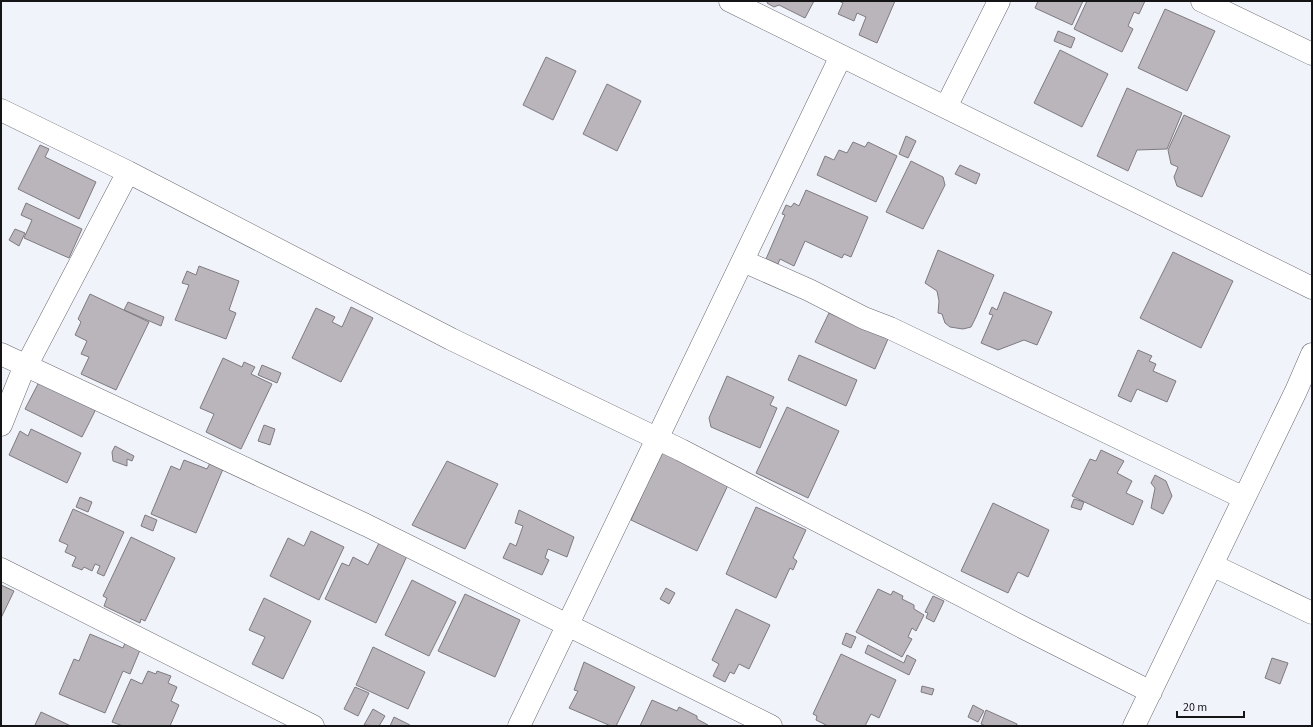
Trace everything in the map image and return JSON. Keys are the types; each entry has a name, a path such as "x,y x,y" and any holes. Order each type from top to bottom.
{"street":[{"path":"730,1 1312,288"},
{"path":"946,107 999,1"},
{"path":"1202,1 1312,54"},
{"path":"519,726 656,438 841,56"},
{"path":"1,110 128,172 452,339 656,438 1150,692"},
{"path":"1,424 25,365 128,172"},
{"path":"743,260 809,290 864,318 890,328 1244,498"},
{"path":"1,354 366,525 771,726"},
{"path":"1134,726 1244,498 1304,395 1312,354"},
{"path":"1212,565 1312,613"},
{"path":"1,568 279,718 313,726"}],"building":[{"path":"768,1 814,1 805,18 779,5 774,7 767,3"},
{"path":"839,1 895,1 877,43 859,35 866,17 857,13 854,21 838,14 843,3"},
{"path":"1038,1 1083,1 1072,25 1035,8"},
{"path":"1087,1 1145,1 1139,14 1134,12 1128,26 1133,29 1122,52 1074,29"},
{"path":"1165,9 1215,31 1187,91 1138,68"},
{"path":"1058,31 1075,38 1071,48 1054,41"},
{"path":"1060,50 1108,74 1082,127 1034,103"},
{"path":"546,57 576,71 553,120 523,105"},
{"path":"607,84 641,101 617,151 583,134"},
{"path":"1127,88 1182,113 1167,149 1137,150 1128,171 1097,156"},
{"path":"1184,115 1230,136 1202,197 1177,186 1174,177 1178,167 1171,164 1168,150"},
{"path":"906,136 916,141 908,158 899,154"},
{"path":"853,142 865,147 868,142 897,156 876,202 817,175 825,156 834,160 839,150 847,153"},
{"path":"40,145 49,149 45,157 96,182 79,219 18,189"},
{"path":"911,161 943,177 945,185 923,229 886,212"},
{"path":"960,165 980,174 976,184 955,174"},
{"path":"806,190 868,217 851,257 844,254 842,258 805,241 794,266 780,259 778,264 766,259 785,215 782,214 786,205 791,207 794,203 799,206"},
{"path":"26,203 82,229 69,258 24,238 32,220 21,215"},
{"path":"15,229 25,233 19,246 9,240"},
{"path":"938,250 994,275 971,327 963,329 950,327 945,323 942,314 938,313 939,301 937,291 925,283"},
{"path":"1173,252 1233,281 1201,348 1140,318"},
{"path":"199,266 239,281 229,310 236,313 226,339 175,320 189,285 182,283 187,271 196,275"},
{"path":"1004,292 1052,312 1037,345 1024,340 998,350 981,343 993,315 989,314 992,307 997,310"},
{"path":"90,294 149,322 116,390 81,374 89,357 81,354 87,341 75,335 81,322 78,319"},
{"path":"128,302 164,317 161,326 124,310"},
{"path":"351,307 373,318 341,382 292,358 316,308 335,317 332,322 342,327"},
{"path":"829,313 888,339 875,369 815,342"},
{"path":"1138,350 1152,356 1149,361 1156,364 1153,371 1176,381 1167,402 1137,389 1131,402 1118,396"},
{"path":"799,355 857,380 846,406 788,380"},
{"path":"223,358 242,367 244,362 255,367 251,374 272,384 241,449 206,432 214,414 200,408"},
{"path":"262,365 281,373 277,383 258,375"},
{"path":"727,376 774,397 770,405 777,408 760,448 711,427 709,418"},
{"path":"39,382 96,409 82,437 25,409"},
{"path":"787,407 839,431 808,498 756,473"},
{"path":"264,425 275,429 270,445 258,441"},
{"path":"31,429 81,453 67,483 9,455 20,431 28,436"},
{"path":"115,446 134,456 132,461 127,459 127,466 113,461 112,452"},
{"path":"1101,450 1124,461 1117,473 1132,481 1126,493 1143,501 1133,525 1072,496 1090,459 1096,461"},
{"path":"663,452 729,483 697,551 631,520 644,491 639,489 645,477 650,479"},
{"path":"184,460 207,469 210,463 223,469 196,533 151,514 171,466 180,470"},
{"path":"447,461 498,484 465,549 412,525"},
{"path":"1155,475 1166,481 1172,496 1163,514 1151,508 1155,488 1151,483"},
{"path":"80,497 92,502 88,512 76,507"},
{"path":"1074,499 1084,502 1081,510 1071,507"},
{"path":"993,503 1049,530 1028,577 1018,572 1008,593 961,571"},
{"path":"756,507 806,530 793,558 797,561 793,570 790,568 776,598 726,574"},
{"path":"73,509 124,532 104,576 97,573 100,566 95,564 92,571 84,567 82,570 72,566 76,557 65,552 68,545 59,541"},
{"path":"519,510 574,537 567,557 548,549 545,558 549,560 542,575 503,558 510,543 516,546 523,526 515,523"},
{"path":"145,515 157,520 153,531 141,526"},
{"path":"311,531 344,547 319,600 270,576 288,538 304,546"},
{"path":"131,537 175,558 145,621 141,619 140,623 104,606 107,598 103,596"},
{"path":"379,543 407,556 376,623 325,599 342,563 349,566 353,557 368,565"},
{"path":"412,580 456,602 429,656 385,635"},
{"path":"1,585 14,591 1,618"},
{"path":"666,588 675,593 669,604 660,599"},
{"path":"878,589 891,595 893,591 903,596 902,599 914,605 914,609 924,615 916,631 912,628 908,637 912,639 902,657 856,632"},
{"path":"465,594 520,620 495,677 438,651"},
{"path":"933,596 944,601 934,622 926,618 928,613 925,612"},
{"path":"264,598 311,621 283,679 252,664 265,637 249,630"},
{"path":"736,609 770,625 749,669 739,664 734,674 730,672 725,682 713,676 719,664 712,660"},
{"path":"846,633 856,637 851,648 842,644"},
{"path":"90,634 123,648 125,643 140,650 130,674 123,671 105,713 59,694 74,659 79,661"},
{"path":"868,645 904,663 907,655 916,660 909,675 865,653"},
{"path":"373,647 425,672 408,709 356,685"},
{"path":"841,654 896,680 879,718 871,714 865,726 828,726 816,720 817,716 813,714"},
{"path":"1272,658 1288,663 1280,684 1265,678"},
{"path":"584,662 635,687 616,726 611,726 569,708 578,691 574,690"},
{"path":"148,671 156,674 157,671 171,676 168,683 177,687 171,701 179,705 170,726 123,726 112,722 131,679 142,684"},
{"path":"922,686 934,689 932,695 921,692"},
{"path":"355,687 369,693 358,716 344,709"},
{"path":"652,700 677,711 679,707 697,716 697,719 708,726 640,726"},
{"path":"973,705 984,711 978,722 968,717"},
{"path":"373,709 385,716 379,726 364,725"},
{"path":"986,710 1017,724 1017,726 986,726 981,724"},
{"path":"41,712 71,726 36,726 35,725"},
{"path":"394,717 410,725 410,726 390,726"}]}
